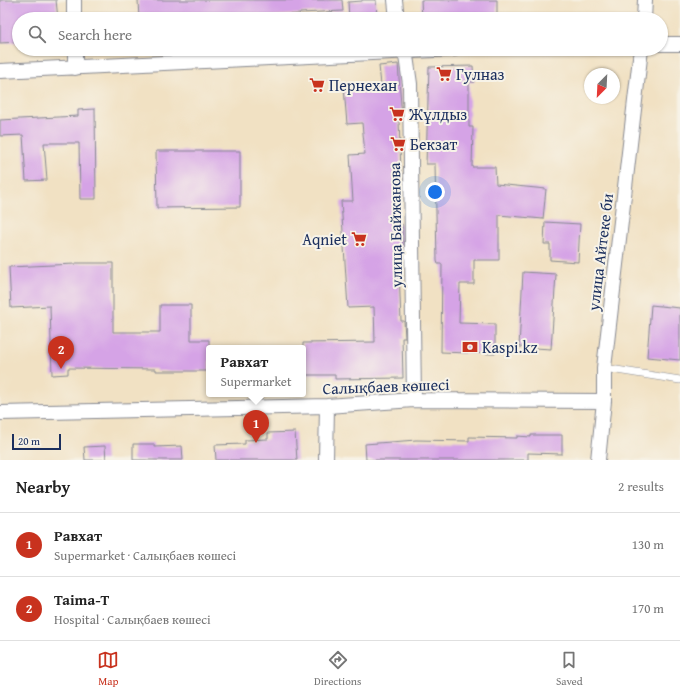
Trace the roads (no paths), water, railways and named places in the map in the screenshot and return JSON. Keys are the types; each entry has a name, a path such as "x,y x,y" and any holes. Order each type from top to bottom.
{"street":[{"path":"74,0 74,12"},
{"path":"395,0 396,12"},
{"path":"644,12 645,0"},
{"path":"668,44 680,44"},
{"path":"75,56 76,68"},
{"path":"0,71 295,56"},
{"name":"улица Байжанова","path":"406,56 410,84 414,400"},
{"name":"улица Айтеке би","path":"598,460 604,400 604,368 640,56"},
{"name":"Салықбаев көшесі","path":"0,413 327,406 414,400 604,400"},
{"path":"326,460 327,406"}],"lane":[{"path":"604,368 680,380"}],"place":[{"name":"Гулназ","path":"444,74"},
{"name":"Пернехан","path":"317,85"},
{"name":"Жұлдыз","path":"397,114"},
{"name":"Бекзат","path":"398,144"},
{"name":"Aqniet","path":"359,239"},
{"name":"Kaspi.kz","path":"470,347"},
{"name":"Taima-T","path":"61,369"},
{"name":"Равхат","path":"256,443"}]}
